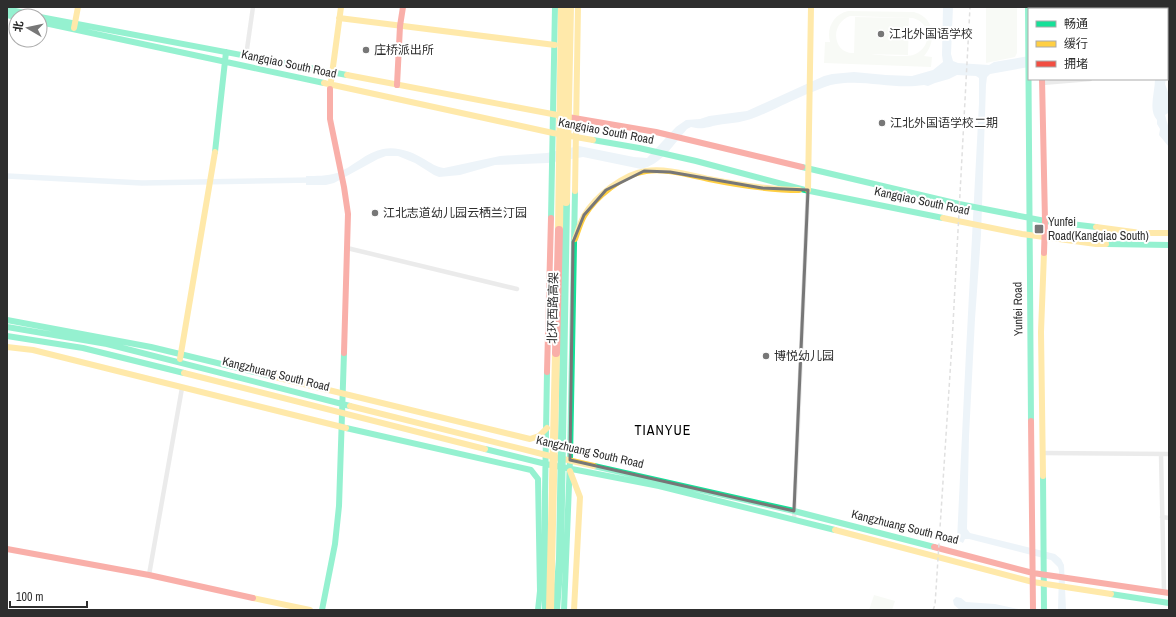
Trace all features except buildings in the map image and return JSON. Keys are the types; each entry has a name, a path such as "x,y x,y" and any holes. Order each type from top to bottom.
{"main road":[{"path":"75,27 78,7"},
{"path":"322,610 335,544 343,393 348,204 336,155 329,104 341,7"},
{"path":"397,85 400,26 403,7"},
{"path":"545,610 545,493 555,7"},
{"name":"北环西路高架","path":"550,610 560,181 562,7"},
{"name":"北环西路高架","path":"556,610 560,536 570,7"},
{"path":"564,610 569,464 578,7"},
{"path":"573,242 584,215 606,190 628,177 644,171 670,172 762,188 788,191 806,190 811,7"},
{"name":"Yunfei Road","path":"1028,7 1033,609"},
{"path":"339,18 555,45"},
{"name":"Kangqiao South Road","path":"48,19 224,62 331,85 553,137 639,148 806,190 969,223 1029,235 1096,244 1169,245"},
{"name":"Kangqiao South Road","path":"48,23 226,52 656,132 969,206 986,208 1045,221"},
{"path":"180,358 210,186 226,52"},
{"name":"Yunfei Road","path":"1042,81 1045,221 1041,332 1044,609"},
{"path":"1045,221 1141,233 1169,233"},
{"path":"7,320 151,347 180,358 343,393 530,439 539,436 547,428"},
{"name":"Kangzhuang South Road","path":"7,327 180,358 342,403 546,455 569,464 659,486 794,515 1033,573 1166,592"},
{"name":"Kangzhuang South Road","path":"7,336 83,348 546,464 569,464"},
{"path":"7,347 33,350 341,427 531,470 546,464"},
{"path":"569,464 580,497 574,610"},
{"path":"531,470 538,479 540,591 538,610"},
{"name":"Kangzhuang South Road","path":"794,515 1033,582 1169,603"},
{"path":"7,549 149,575 310,610"}],"street":[{"path":"246,56 253,7"},
{"path":"1042,81 1066,80"},
{"path":"794,515 806,190"},
{"path":"347,248 517,289"},
{"path":"149,575 182,388"},
{"path":"1043,453 1169,454"},
{"path":"1161,454 1162,517 1166,592"},
{"path":"1162,517 1169,518"}],"highlighted area":[{"path":"644,171 670,172 762,188 808,190 794,511 570,460 573,242 584,215 606,190"}],"shaded area":[{"path":"943,7 953,7 951,54 953,61 958,63 989,65 994,62 1028,56 1028,67 990,74 987,77 981,235 969,436 967,529 970,533 1055,554 1061,559 1064,565 1066,610 1058,610 1059,571 1058,567 1051,560 969,539 965,539 963,543 957,540 979,103 979,78 976,76 957,75 928,86 858,83 831,85 751,119 705,128 691,127 687,129 661,159 648,167 641,169 583,157 548,163 495,165 460,175 439,177 415,163 398,156 386,156 334,183 326,185 306,185 306,176 337,173 371,153 388,148 410,152 420,156 436,166 444,168 500,156 547,153 579,146 634,157 647,158 676,127 686,120 747,111 824,76 832,74 854,72 912,76 933,70 943,62"},
{"path":"986,7 1017,7 1017,53 1015,57 986,63"},
{"path":"848,11 914,12 921,15 930,24 932,31 931,44 924,56 932,57 931,67 824,63 825,42 830,42 830,27 835,18","holes":["850,16 913,18 924,25 927,37 924,47 913,55 896,56 863,54 908,55 909,18 855,17 854,53 847,52 842,49 836,38 836,31 839,25 843,20"]},
{"path":"1155,80 1166,80 1165,84 1168,92 1168,113 1165,115 1169,129 1169,147 1159,135 1160,129 1154,116 1152,106"},
{"path":"874,595 895,601 892,610 869,610"},
{"path":"956,597 961,598 966,602 995,604 1023,610 960,610 954,605 953,600"}],"waterway":[{"path":"7,176 142,183 312,180"}],"railway":[{"path":"933,610 935,605 952,343 970,7"}],"traffic: fast":[{"path":"551,218 555,7"},
{"path":"48,19 347,75"},
{"path":"48,24 324,83"},
{"path":"215,152 226,52"},
{"path":"1029,80 1031,421"},
{"path":"593,140 639,148 696,161 805,190 943,218"},
{"path":"802,167 959,204 1045,221 1096,227"},
{"path":"564,610 570,460 575,191"},
{"path":"556,610 560,559 566,202"},
{"path":"1106,244 1169,245"},
{"path":"7,320 151,347 275,377"},
{"path":"7,327 107,344 350,406"},
{"path":"7,336 83,348 184,373"},
{"path":"322,610 335,544 339,506 344,353"},
{"path":"545,610 547,372"},
{"path":"346,428 531,470 538,479 540,591 538,610"},
{"path":"485,449 546,464 659,486 835,530"},
{"path":"594,466 794,511 934,547"},
{"path":"1043,476 1044,610"},
{"path":"1111,594 1169,603"}],"traffic: slow":[{"path":"74,28 78,7"},
{"path":"330,89 341,7"},
{"path":"559,230 562,7"},
{"path":"566,202 570,7"},
{"path":"575,191 578,7"},
{"path":"808,190 811,7"},
{"path":"339,18 555,45"},
{"path":"347,75 568,117"},
{"path":"324,83 553,133 593,140"},
{"path":"180,359 215,152"},
{"path":"575,239 584,216 602,194 628,177 646,171 661,170 754,187 799,190"},
{"path":"943,218 1022,234 1106,244"},
{"path":"1096,227 1141,233 1169,233"},
{"path":"1043,476 1041,332 1044,253"},
{"path":"7,347 33,350 346,428"},
{"path":"550,610 556,353"},
{"path":"184,373 485,449"},
{"path":"275,377 530,439 539,436 547,428"},
{"path":"350,406 594,466"},
{"path":"570,471 580,497 574,610"},
{"path":"835,530 1033,582 1111,594"},
{"path":"253,598 310,610"}],"traffic: jam":[{"path":"397,85 400,26 403,7"},
{"path":"1042,80 1045,221 1044,253"},
{"path":"330,89 330,119 348,214 344,353"},
{"path":"568,117 656,132 802,167"},
{"path":"547,372 551,218"},
{"path":"556,353 559,230"},
{"path":"1031,421 1033,610"},
{"path":"934,547 1033,573 1169,593"},
{"path":"7,549 149,575 253,598"}],"place":[{"name":"江北外国语学校","path":"881,34"},
{"name":"庄桥派出所","path":"366,50"},
{"name":"江北外国语学校二期","path":"882,123"},
{"name":"江北志道幼儿园云栖兰汀园","path":"375,213"},
{"name":"Yunfei Road(Kangqiao South)","path":"1039,229"},
{"name":"博悦幼儿园","path":"766,356"}],"district":[{"name":"TIANYUE","path":"663,430"}]}
